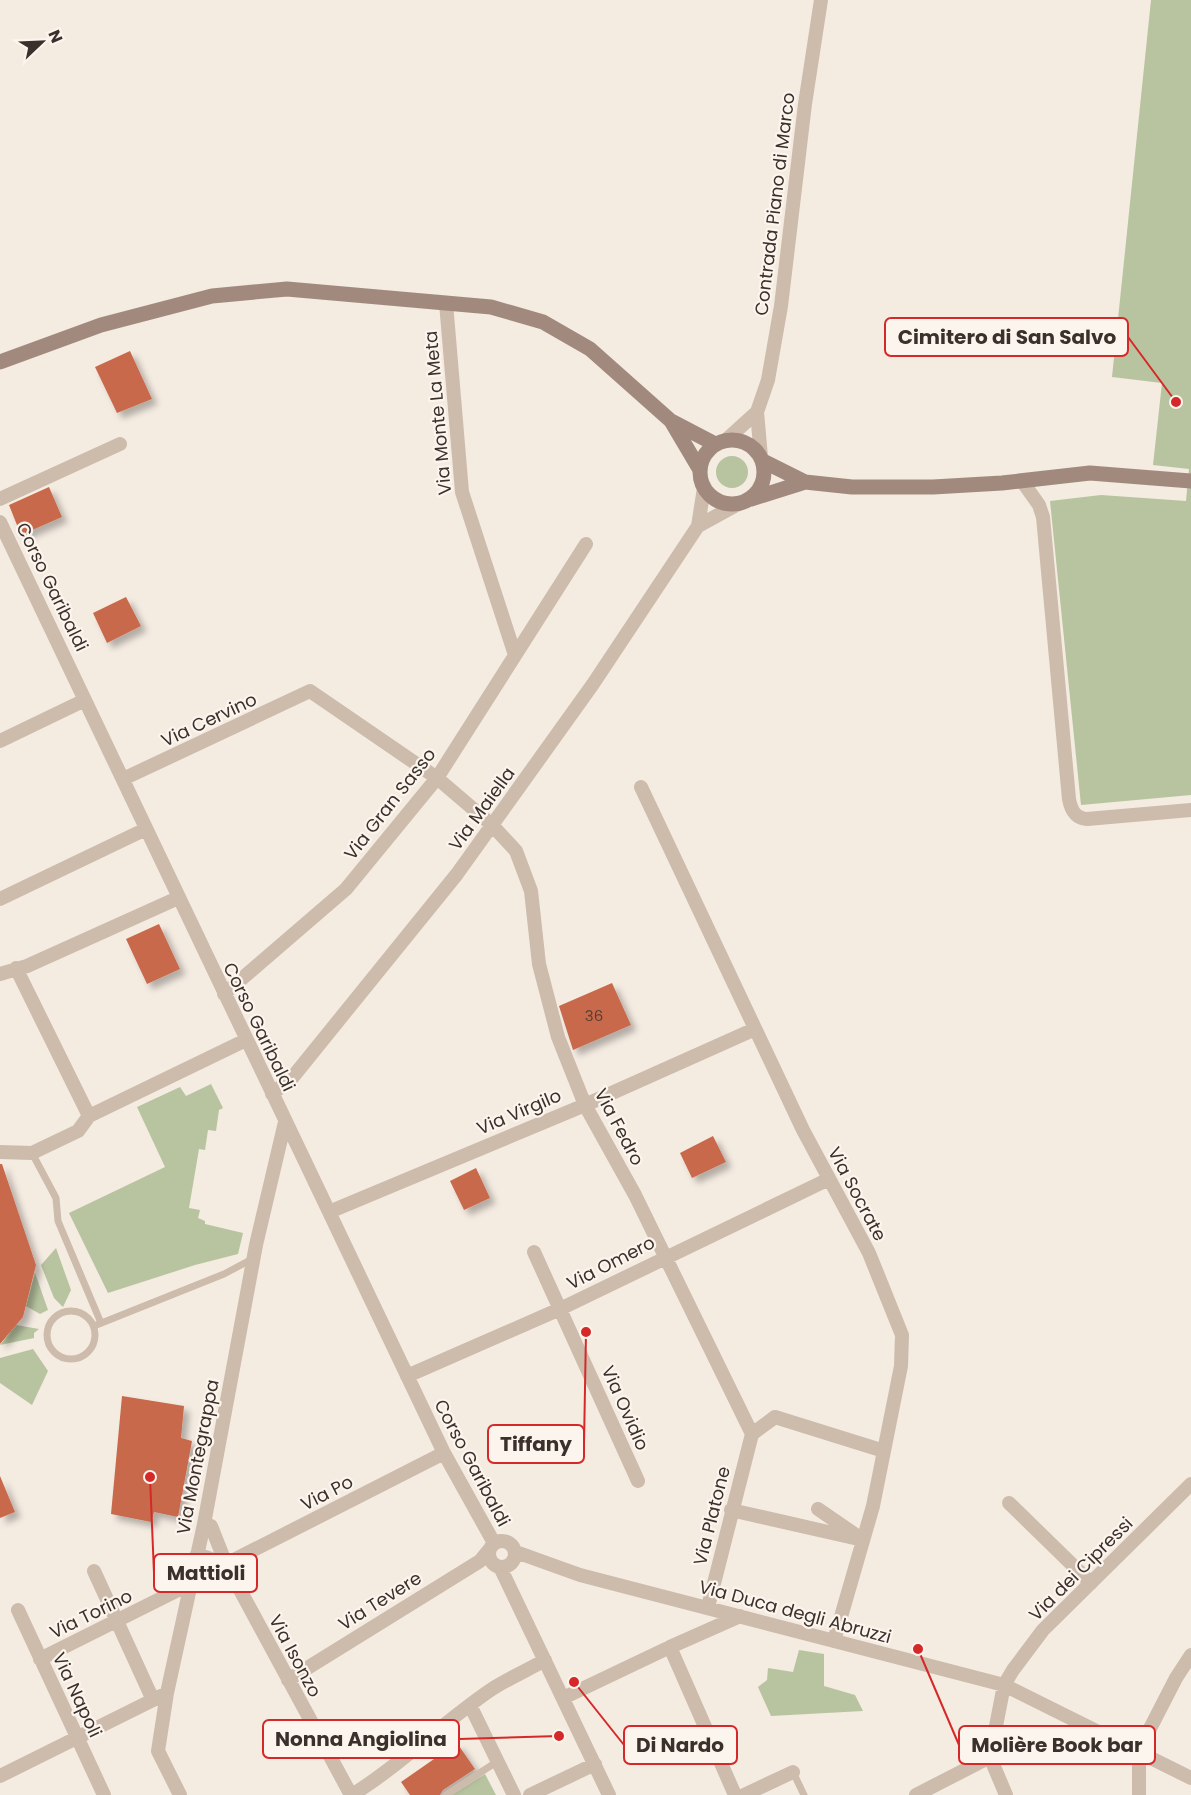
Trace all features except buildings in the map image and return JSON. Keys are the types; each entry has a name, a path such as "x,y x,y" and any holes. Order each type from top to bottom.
{"street":[{"name":"Contrada Piano di Marco","path":"757,412 768,380 781,306 805,104 821,0"},
{"path":"0,362 100,326 212,296 287,289 491,307 543,322 590,349 671,422 700,470 704,488 714,500 743,502 805,482"},
{"name":"Via Monte La Meta","path":"446,303 462,492 515,655"},
{"path":"700,470 702,460 757,412"},
{"path":"743,502 762,485 764,476 757,412"},
{"path":"671,422 720,442 745,443 762,459 805,482 852,487 933,487 1102,473 1191,482"},
{"path":"0,499 120,444"},
{"path":"1022,481 1039,505 1043,517 1069,800 1073,811 1081,819 1087,819 1191,810"},
{"name":"Via Maiella","path":"272,1094 292,1078 457,874 593,684 698,526 704,488"},
{"name":"Via Maiella","path":"698,526 743,502"},
{"name":"Corso Garibaldi","path":"2,530 85,699 444,1454 492,1547"},
{"name":"Via Gran Sasso","path":"224,994 346,889 437,778 586,544"},
{"name":"Via Fedro","path":"310,691 437,778 492,825 516,851 531,891 539,964 558,1037 585,1105 634,1195 663,1257 720,1364 752,1434"},
{"name":"Via Cervino","path":"123,779 310,691"},
{"path":"0,741 85,699"},
{"name":"Via Socrate","path":"641,787 755,1029 829,1179 869,1252 902,1335 901,1366 884,1451 863,1540 834,1641"},
{"path":"0,899 146,829"},
{"path":"0,974 27,966 178,898"},
{"path":"16,968 89,1116"},
{"name":"Via Virgilo","path":"329,1212 585,1105 755,1029"},
{"path":"0,1152 32,1153 78,1131 89,1116 246,1040"},
{"name":"Via Montegrappa","path":"180,1795 158,1751 167,1692 204,1524 254,1258 285,1122"},
{"name":"Via Omero","path":"407,1376 560,1308 829,1179"},
{"name":"Via Ovidio","path":"534,1252 638,1481"},
{"path":"752,1434 775,1417 884,1451"},
{"name":"Via Platone","path":"708,1606 752,1434"},
{"name":"Via Po","path":"226,1564 444,1454"},
{"name":"Via dei Cipressi","path":"1004,1685 1043,1630 1191,1484"},
{"path":"1009,1503 1091,1583"},
{"path":"818,1509 863,1540"},
{"path":"731,1510 863,1540"},
{"name":"Via Isonzo","path":"204,1524 211,1526 226,1564 352,1795"},
{"path":"500,1567 512,1564 516,1552 513,1545 506,1541 492,1547 490,1559 500,1567 609,1795"},
{"name":"Via Tevere","path":"288,1680 480,1561 492,1547"},
{"name":"Via Duca degli Abruzzi","path":"516,1552 580,1575 708,1606 740,1617 1004,1685 1139,1750 1191,1778"},
{"path":"197,1554 226,1564"},
{"path":"94,1571 153,1700"},
{"name":"Via Torino","path":"40,1659 190,1584"},
{"name":"Via Napoli","path":"18,1610 104,1795"},
{"path":"563,1698 669,1647 740,1617"},
{"path":"669,1647 735,1795"},
{"path":"1139,1795 1139,1750 1176,1678 1191,1655"},
{"path":"352,1795 387,1774 495,1687 545,1660"},
{"path":"1004,1685 990,1757 1006,1795"},
{"path":"0,1776 167,1692"},
{"path":"470,1705 514,1795"},
{"path":"916,1795 932,1791 990,1757"},
{"path":"530,1795 595,1764"},
{"path":"744,1795 793,1772"}],"lane":[{"path":"32,1153 56,1198 58,1221 97,1325 94,1343 84,1356 76,1359 60,1357 49,1346 46,1338 50,1323 61,1312 76,1311 97,1325"},
{"path":"97,1325 224,1274 254,1258"},
{"path":"446,1795 498,1761"},
{"path":"793,1772 804,1795"}],"green space":[{"path":"1151,0 1191,0 1191,795 1081,805 1050,501 1101,495 1186,501 1189,469 1153,465 1162,383 1112,377"},
{"path":"732,456 743,461 748,472 743,483 732,488 721,483 716,472 721,461"},
{"path":"211,1084 223,1108 219,1110 216,1131 208,1130 205,1150 199,1149 189,1208 200,1210 198,1218 205,1221 205,1224 243,1233 238,1254 195,1265 108,1293 69,1213 165,1167 137,1107 180,1087 186,1096"},
{"path":"56,1248 71,1290 63,1307 54,1298 41,1265"},
{"path":"35,1273 48,1310 40,1314 26,1306"},
{"path":"16,1325 39,1329 34,1333 34,1338 0,1345"},
{"path":"33,1349 48,1371 32,1405 0,1383 0,1358"},
{"path":"799,1650 824,1654 824,1686 855,1695 863,1711 771,1716 758,1687 767,1680 768,1668 793,1672"},
{"path":"485,1774 496,1795 452,1795"}],"place":[{"name":"Cimitero di San Salvo","path":"1176,402"},
{"name":"Tiffany","path":"586,1332"},
{"name":"Mattioli","path":"150,1477"},
{"name":"Molière Book bar","path":"918,1649"},
{"name":"Di Nardo","path":"574,1682"},
{"name":"Nonna Angiolina","path":"559,1736"}]}
